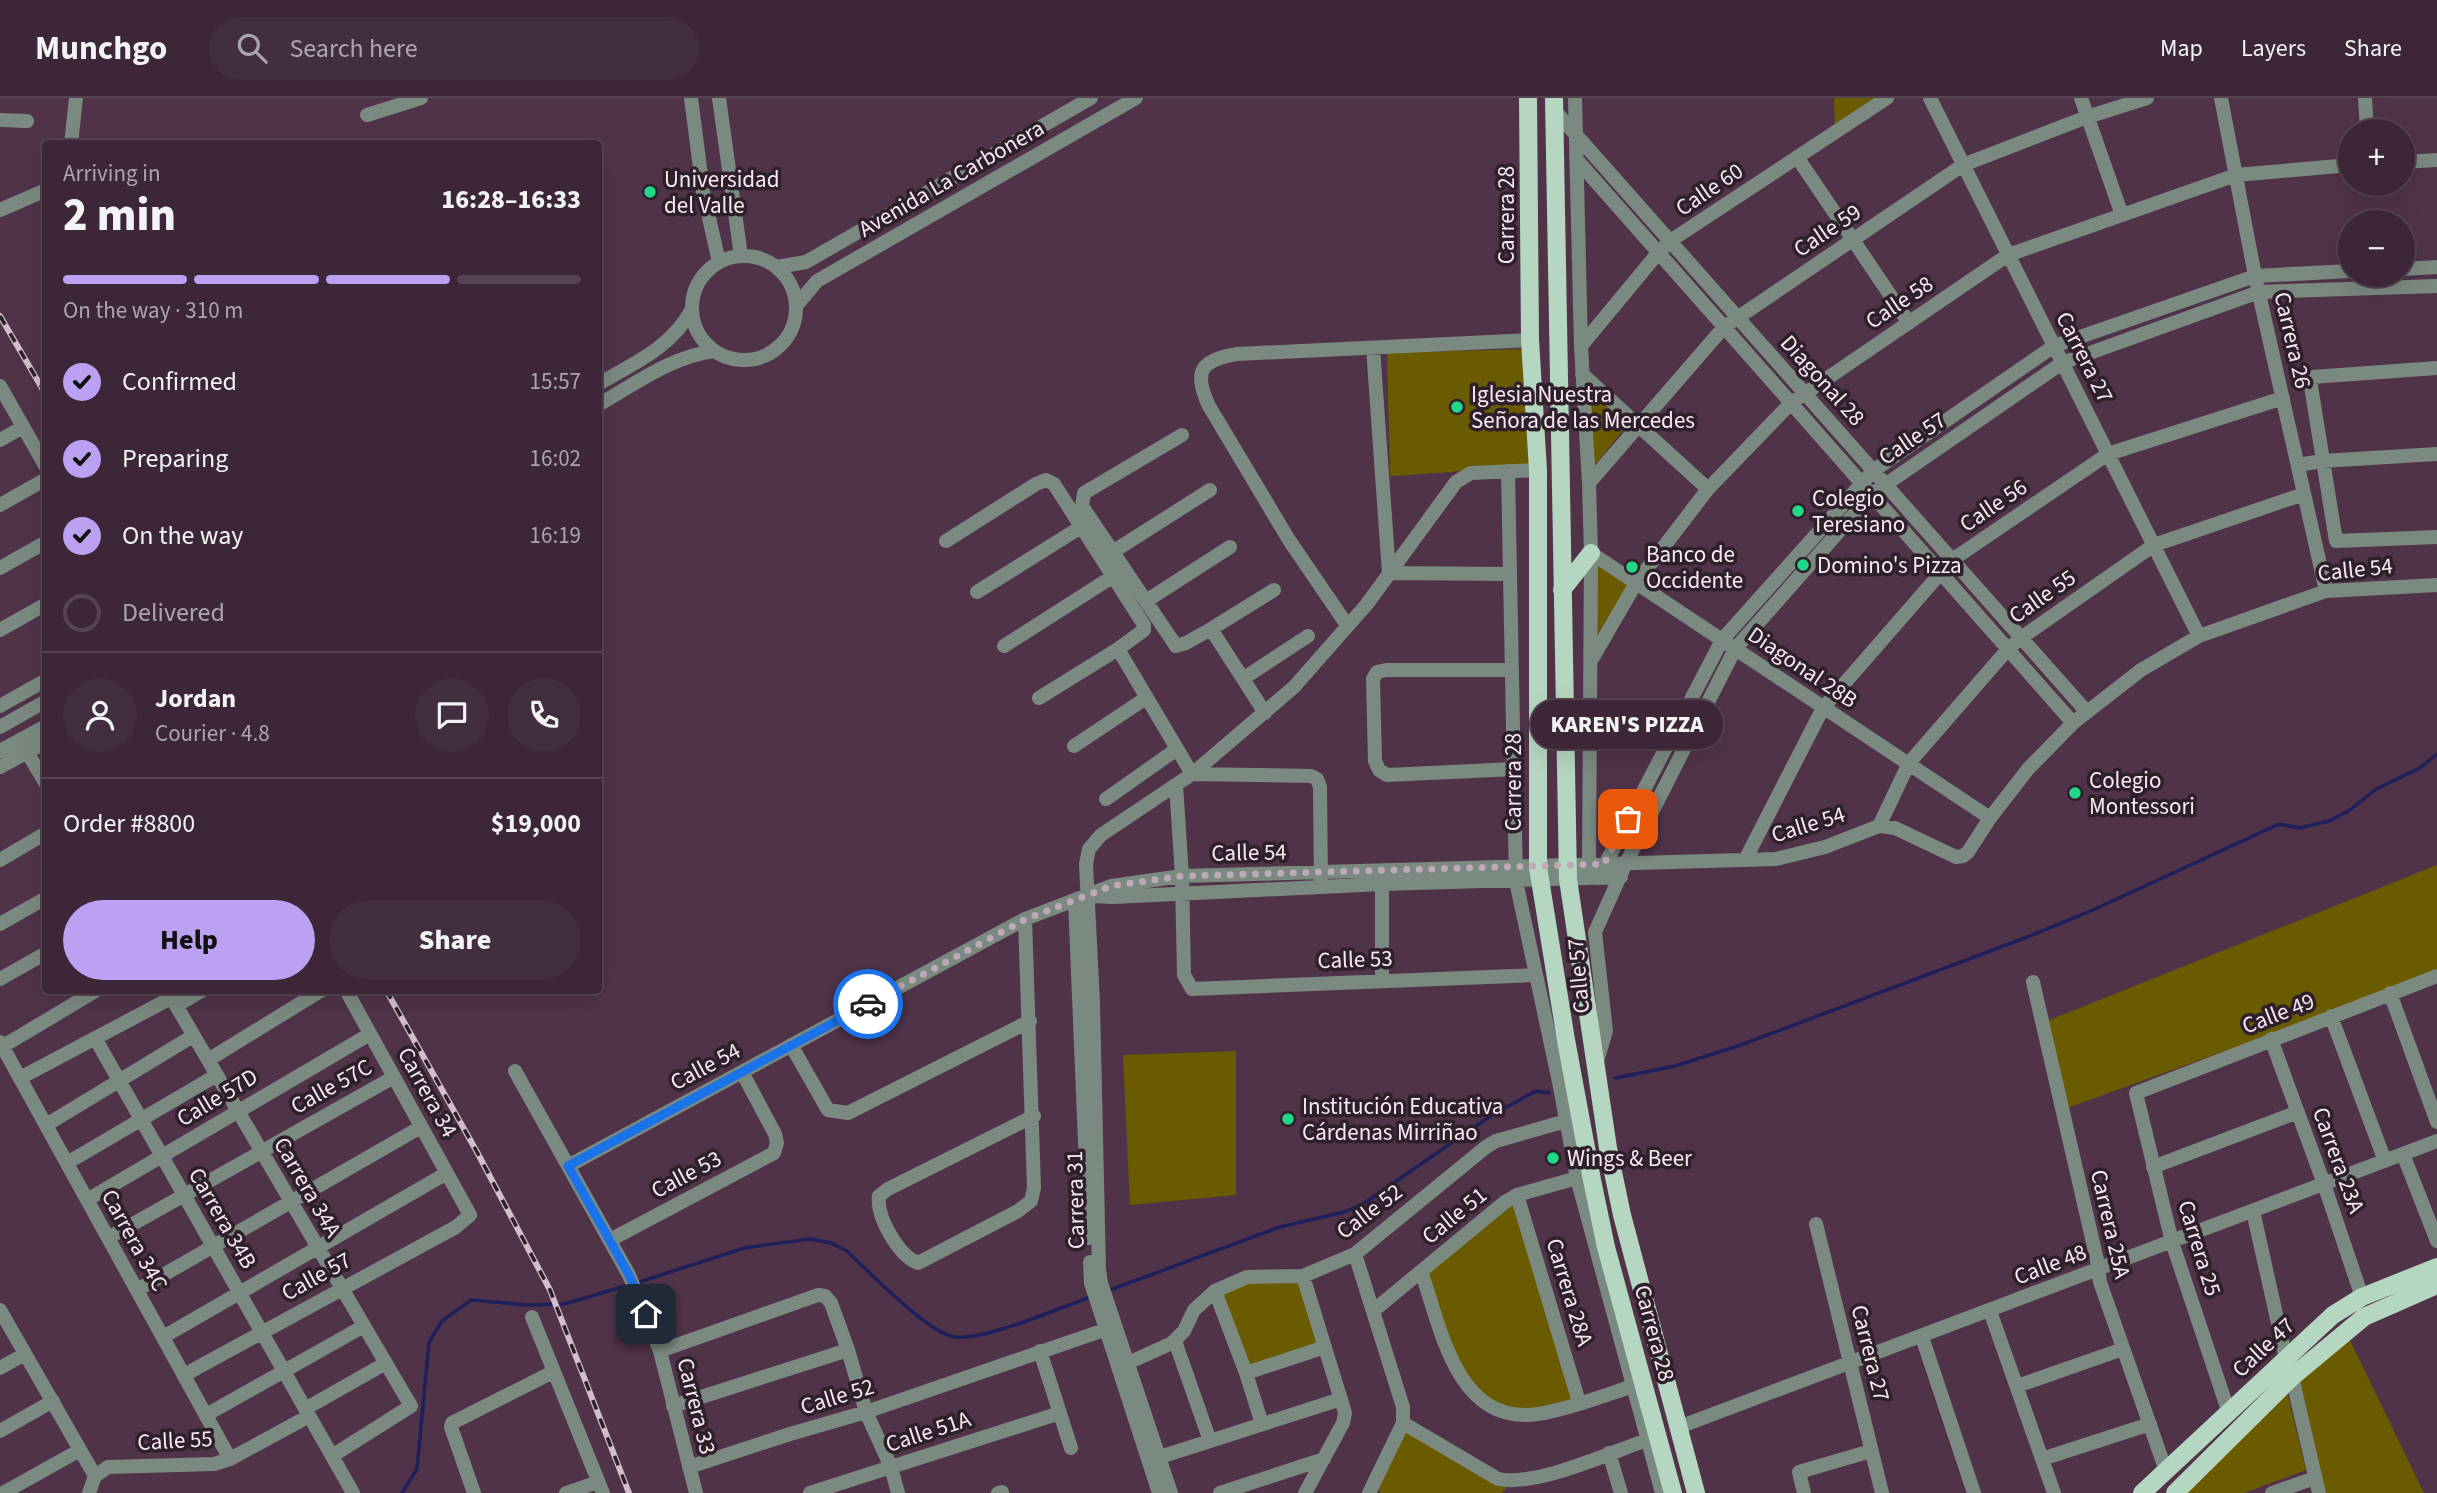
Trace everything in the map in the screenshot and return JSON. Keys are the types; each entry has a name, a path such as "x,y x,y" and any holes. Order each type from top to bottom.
{"main road":[{"name":"Carrera 28","path":"1528,98 1530,340 1538,470 1539,873 1606,1247 1645,1412 1673,1493"},
{"name":"Carrera 28","path":"1554,104 1567,872 1608,1148 1622,1215 1696,1493"},
{"path":"1562,590 1591,554"},
{"name":"Calle 47","path":"2142,1493 2333,1315 2362,1297 2437,1267"},
{"name":"Calle 47","path":"2175,1493 2292,1377 2364,1317 2437,1285"}],"street":[{"path":"71,140 76,98"},
{"path":"367,115 421,98"},
{"path":"691,98 703,191 719,262"},
{"path":"719,98 741,256"},
{"name":"Avenida La Carbonera","path":"777,267 806,262 1091,98"},
{"name":"Avenida La Carbonera","path":"796,306 817,281 1136,98"},
{"path":"1575,98 1582,374 1591,554 1589,864"},
{"name":"Calle 60","path":"1581,345 1670,241 1887,98"},
{"name":"Carrera 27","path":"1930,98 2199,636"},
{"path":"2081,98 2122,215"},
{"name":"Calle 59","path":"1589,483 1724,327 1964,165 2087,117 2147,98"},
{"name":"Carrera 26","path":"2221,98 2255,276 2326,591"},
{"path":"2365,98 2366,119"},
{"name":"Diagonal 28","path":"1554,104 1575,133 2086,711"},
{"path":"0,120 27,121"},
{"path":"1797,157 1909,323"},
{"name":"Diagonal 28","path":"1576,159 2073,723"},
{"path":"2415,161 2437,160"},
{"name":"Calle 58","path":"1591,659 1636,583 1708,489 1791,403 2008,254 2236,175 2338,166"},
{"path":"0,210 42,192"},
{"path":"741,256 764,260 777,267 793,289 796,306 795,320 781,345 769,353 742,360 715,351 698,333 692,309 693,298 702,277 719,262 741,256"},
{"path":"2415,268 2437,267"},
{"name":"Calle 57","path":"1598,878 1721,640 1873,471 2054,346 2255,276 2338,272"},
{"name":"Calle 57","path":"1596,1064 1606,1031 1595,932 1626,863 1735,649 1872,495 2063,363 2259,292 2437,286"},
{"path":"602,382 656,351 684,324 692,309"},
{"path":"1347,625 1289,540 1209,406 1200,388 1199,378 1207,364 1221,357 1237,354 1530,340"},
{"path":"1373,348 1389,573"},
{"path":"602,403 667,366 701,353 715,351"},
{"path":"2437,368 2310,378 2336,541 2437,537"},
{"path":"1582,374 1708,489"},
{"path":"0,386 42,460"},
{"name":"Calle 56","path":"1745,860 1823,708 1952,560 2108,454 2283,398"},
{"path":"0,440 23,427"},
{"path":"1182,435 1084,493 1082,506 1176,646 1211,629 1274,590"},
{"path":"2298,465 2437,454"},
{"path":"1182,892 1176,785 1294,687 1367,604 1456,482 1471,473 1538,470"},
{"name":"Carrera 28","path":"1508,471 1516,874 1577,1178 1633,1386 1645,1412 1647,1440 1662,1493"},
{"path":"946,541 1046,480 1054,484 1144,625 1144,630 1118,649 1040,698"},
{"path":"0,505 42,481"},
{"path":"1114,551 1210,490"},
{"name":"Calle 55","path":"1879,826 1909,764 2008,649 2021,638 2154,545 2304,494"},
{"path":"977,592 1081,527"},
{"path":"0,568 42,544"},
{"path":"1146,601 1230,547"},
{"name":"Diagonal 28B","path":"1591,554 1990,818"},
{"path":"1389,573 1510,574"},
{"path":"1003,646 1112,577"},
{"name":"Calle 54","path":"1567,872 1589,864 1776,859 1825,846 1879,826 1895,828 1956,857 1963,856 2028,769 2073,723 2141,670 2199,636 2326,591 2437,584"},
{"path":"0,630 42,606"},
{"path":"1211,629 1265,713"},
{"path":"1244,678 1308,636"},
{"path":"1118,649 1192,774"},
{"path":"1511,670 1377,672 1373,679 1375,761 1387,775 1515,769"},
{"path":"2,701 42,682"},
{"path":"1074,746 1146,698"},
{"path":"0,727 42,703"},
{"path":"0,751 42,728"},
{"path":"0,768 42,744"},
{"path":"1105,799 1177,749"},
{"path":"27,752 42,777"},
{"path":"1192,774 1311,776 1317,779 1320,787 1321,880"},
{"name":"Carrera 31","path":"1158,1493 1097,1286 1082,898 1089,849 1101,835 1176,785"},
{"path":"0,860 42,835"},
{"name":"Calle 54","path":"1082,898 1382,877 1567,872 1598,878 1620,877"},
{"name":"Calle 54","path":"568,1166 1026,919 1111,886 1182,876 1321,880"},
{"path":"1382,877 1382,981"},
{"name":"Calle 53","path":"1182,892 1184,975 1192,989 1536,975"},
{"path":"0,923 42,900"},
{"name":"Carrera 31","path":"1026,919 1034,1116 1034,1188 1031,1200 1018,1211 918,1263 909,1260 900,1252 877,1207 878,1196 1034,1116"},
{"path":"0,979 42,955"},
{"name":"Calle 49","path":"2136,1093 2437,976"},
{"name":"Carrera 25A","path":"2032,982 2100,1282 2166,1471"},
{"path":"2390,993 2437,1122"},
{"path":"1,1046 90,994"},
{"path":"208,1060 315,994"},
{"name":"Carrera 34","path":"348,994 470,1215"},
{"path":"20,1078 171,998"},
{"name":"Carrera 34A","path":"171,998 411,1406 332,1456"},
{"path":"2331,1016 2385,1161"},
{"path":"791,1045 828,1110 848,1113 1030,1021"},
{"name":"Calle 57D","path":"87,1200 370,1034"},
{"path":"46,1125 193,1036"},
{"name":"Carrera 34B","path":"95,1038 353,1493"},
{"name":"Carrera 23A","path":"2271,1039 2362,1297"},
{"name":"Carrera 34C","path":"1,1046 230,1460"},
{"name":"Carrera 33","path":"515,1071 639,1295 660,1351 696,1493"},
{"name":"Calle 53","path":"610,1240 774,1153 777,1143 775,1134 742,1072"},
{"path":"67,1163 217,1076"},
{"name":"Calle 57C","path":"108,1238 394,1077"},
{"name":"Carrera 25","path":"2136,1093 2172,1242 2228,1413"},
{"path":"2154,1167 2298,1112"},
{"name":"Calle 52","path":"1175,1341 1184,1331 1194,1310 1215,1291 1247,1277 1303,1276 1355,1254 1486,1147 1496,1141 1566,1121"},
{"path":"137,1290 421,1127"},
{"name":"Calle 48","path":"1679,1427 2437,1141"},
{"path":"2403,1154 2437,1241"},
{"path":"163,1338 447,1173"},
{"name":"Calle 51","path":"1373,1311 1517,1195 1577,1178"},
{"name":"Carrera 28A","path":"1517,1195 1579,1402"},
{"path":"2253,1211 2286,1359"},
{"name":"Calle 57","path":"184,1375 456,1227 470,1215"},
{"name":"Carrera 27","path":"1816,1224 1881,1493"},
{"path":"1355,1254 1404,1407 1404,1423 1374,1489"},
{"path":"1421,1271 1454,1366 1464,1383 1479,1399 1496,1409 1526,1415 1633,1386"},
{"path":"1303,1276 1343,1406 1343,1423 1306,1493"},
{"path":"1215,1291 1262,1424"},
{"path":"660,1351 818,1294 825,1296 831,1303 866,1412 891,1467 898,1493"},
{"path":"0,1310 96,1476 89,1493"},
{"path":"1990,1311 2054,1493"},
{"path":"532,1317 601,1487 566,1493"},
{"path":"205,1415 364,1326"},
{"name":"Carrera 31","path":"1110,1328 1128,1363 1171,1493"},
{"name":"Calle 52","path":"689,1467 866,1412 1110,1328"},
{"path":"1922,1337 1974,1493"},
{"path":"1128,1363 1175,1341 1210,1441"},
{"path":"1246,1373 1325,1347"},
{"path":"2017,1386 2123,1349"},
{"path":"673,1406 848,1350"},
{"path":"1040,1351 1071,1448"},
{"path":"0,1368 25,1354"},
{"name":"Calle 55","path":"96,1476 102,1470 115,1465 214,1464 230,1460 386,1363"},
{"path":"474,1493 451,1427 456,1420 553,1373"},
{"path":"2292,1377 2319,1493"},
{"path":"0,1431 52,1401"},
{"path":"1160,1457 1262,1424 1343,1406"},
{"name":"Calle 51A","path":"810,1493 1060,1413"},
{"path":"1404,1423 1498,1479 1512,1482 1532,1480 1647,1440"},
{"path":"2042,1459 2150,1424"},
{"path":"3,1493 80,1450"},
{"path":"1804,1493 1799,1472 1871,1451"},
{"path":"1609,1453 1621,1493"},
{"path":"1220,1493 1324,1459"},
{"path":"2273,1493 2315,1478"}],"shaded area":[{"path":"1834,98 1881,98 1835,130"},
{"path":"1525,349 1532,465 1390,476 1387,353"},
{"path":"1589,389 1630,422 1593,467"},
{"path":"1598,564 1629,585 1594,640"},
{"path":"2437,865 2437,974 2062,1110 2042,1023"},
{"path":"1236,1051 1236,1195 1130,1205 1123,1055"},
{"path":"1517,1195 1579,1402 1542,1413 1496,1409 1463,1383 1421,1271"},
{"path":"1303,1276 1325,1347 1246,1373 1215,1291 1247,1277"},
{"path":"2346,1332 2424,1493 2320,1493 2292,1377"},
{"path":"2287,1392 2306,1470 2244,1493 2184,1493"},
{"path":"1405,1425 1509,1484 1502,1493 1380,1493 1376,1481"}],"waterway":[{"path":"1615,1078 1675,1066 1738,1046 2030,936 2093,910 2279,824 2299,828 2329,821 2350,810 2376,789 2420,768 2437,754"},
{"path":"1107,1291 1280,1227 1344,1212 1363,1204 1492,1115 1536,1091 1549,1093"},
{"path":"636,1283 744,1248 810,1239 831,1243 847,1251 915,1314 955,1337 968,1337 1003,1329 1093,1296"},
{"path":"402,1493 417,1469 429,1342 442,1321 471,1300 528,1305 564,1304 629,1285"}],"railway":[{"path":"0,316 42,388"},
{"path":"388,994 477,1152 550,1290 629,1493"}],"way so far":[{"path":"868,1004 1026,919 1111,886 1182,876 1604,864 1628,819"}],"place":[{"name":"Universidad del Valle","path":"650,192"},
{"name":"Iglesia Nuestra Señora de las Mercedes","path":"1457,407"},
{"name":"Colegio Teresiano","path":"1798,511"},
{"name":"Domino's Pizza","path":"1803,565"},
{"name":"Banco de Occidente","path":"1632,567"},
{"name":"Colegio Montessori","path":"2075,793"},
{"name":"KAREN'S PIZZA","path":"1628,819"},
{"name":"Institución Educativa Cárdenas Mirriñao","path":"1288,1119"},
{"name":"Wings & Beer","path":"1553,1158"}],"route":[{"path":"646,1314 629,1275 568,1166 868,1004"}]}
